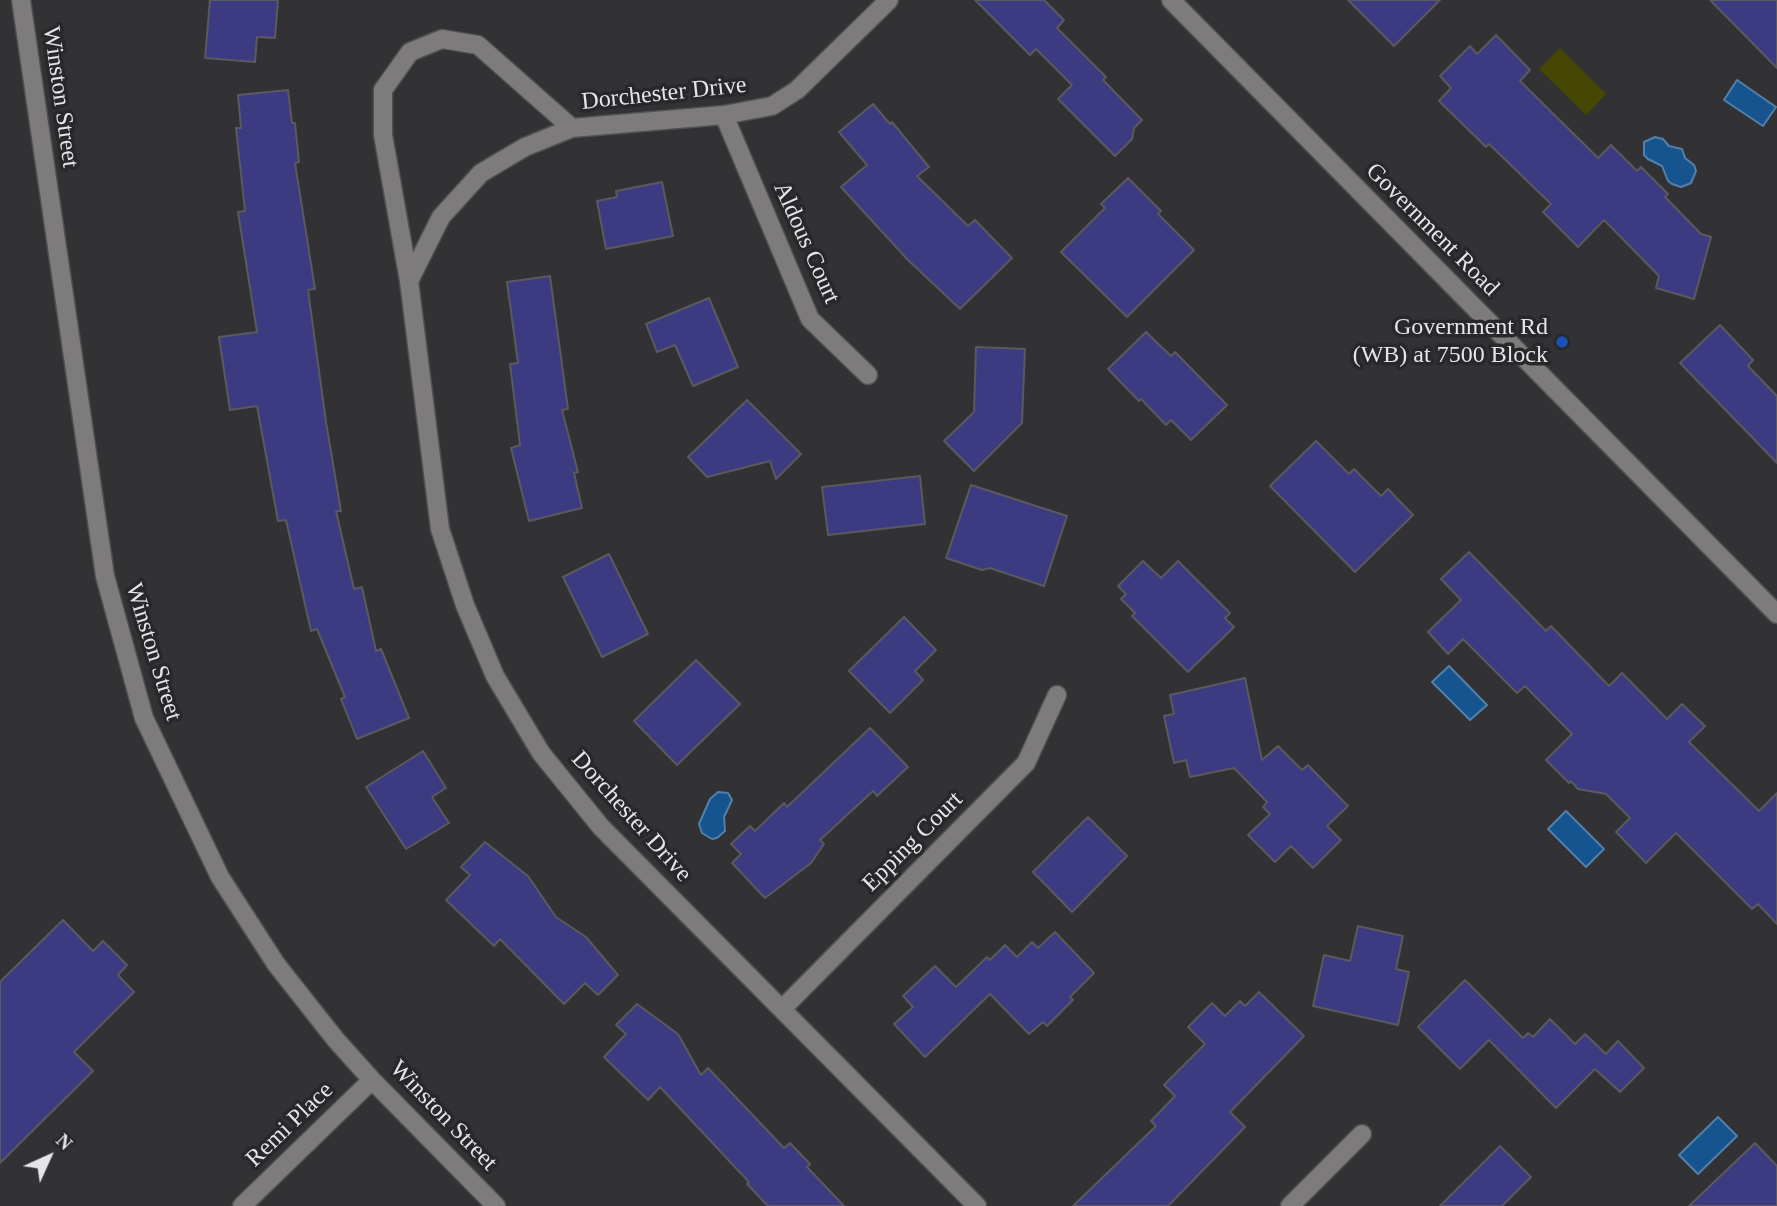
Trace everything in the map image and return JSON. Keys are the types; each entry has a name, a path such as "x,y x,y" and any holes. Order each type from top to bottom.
{"street":[{"name":"Winston Street","path":"21,0 105,576 144,718 220,877 276,964 336,1040 372,1080 496,1206"},
{"name":"Dorchester Drive","path":"409,281 441,217 481,173 526,147 572,128 724,115 772,106 797,90 888,0"},
{"name":"Government Road","path":"1171,0 1777,614"},
{"name":"Dorchester Drive","path":"572,128 478,45 442,39 410,52 383,90 383,135 409,281 440,529 465,605 495,676 541,753 601,827 977,1206"},
{"name":"Aldous Court","path":"724,115 810,319 867,375"},
{"name":"Epping Court","path":"782,1009 1026,763 1057,695"},
{"name":"Remi Place","path":"242,1206 372,1080"},
{"path":"1290,1206 1362,1134"}],"shaded area":[{"path":"1560,48 1606,94 1586,115 1539,69"}],"water":[{"path":"1737,80 1776,107 1763,126 1724,100"},
{"path":"1655,137 1663,139 1669,146 1682,149 1685,158 1694,165 1696,171 1691,183 1681,187 1672,184 1662,166 1644,155 1644,142"},
{"path":"1449,666 1487,705 1470,720 1432,682"},
{"path":"718,792 728,793 732,800 724,817 725,831 712,839 702,833 699,824 710,799"},
{"path":"1566,811 1604,849 1586,867 1548,829"},
{"path":"1718,1117 1737,1136 1698,1174 1679,1155"}],"building":[{"path":"210,0 278,0 275,38 257,37 255,62 205,58"},
{"path":"975,0 1044,0 1064,20 1057,28 1106,77 1103,80 1142,120 1134,128 1132,139 1115,156 1058,99 1072,85 1036,49 1030,55"},
{"path":"1348,0 1440,0 1394,46"},
{"path":"1710,0 1777,0 1777,68"},
{"path":"1496,35 1530,70 1520,81 1598,158 1611,145 1637,171 1641,167 1668,194 1665,197 1701,234 1711,237 1694,299 1656,288 1659,276 1604,220 1578,247 1543,212 1551,204 1489,144 1486,147 1439,101 1451,88 1440,76 1470,46 1477,54"},
{"path":"288,90 299,162 295,163 315,289 308,290 341,511 336,511 354,589 362,587 376,651 381,649 409,718 357,739 341,699 345,697 317,629 311,631 286,520 278,521 257,406 230,410 219,337 257,332 238,212 245,211 236,128 241,128 238,95"},
{"path":"873,104 890,124 892,122 929,167 917,176 968,226 975,220 1012,258 960,309 908,260 841,187 867,165 839,132"},
{"path":"1128,178 1161,211 1158,214 1194,250 1127,317 1061,252 1105,208 1101,204"},
{"path":"662,182 673,236 606,249 597,201 617,197 616,191"},
{"path":"550,276 568,409 562,410 578,472 574,473 582,508 529,521 511,448 520,445 510,364 518,363 507,282"},
{"path":"709,298 738,367 693,386 675,345 657,352 646,324"},
{"path":"1720,325 1753,360 1748,366 1777,396 1777,463 1680,363"},
{"path":"1146,332 1171,356 1175,352 1227,405 1191,440 1171,420 1166,425 1108,369"},
{"path":"976,347 1025,349 1022,423 974,471 944,441 974,412"},
{"path":"747,400 801,454 776,479 770,461 707,477 688,457"},
{"path":"1316,441 1349,474 1354,469 1381,496 1388,489 1413,515 1355,572 1270,486"},
{"path":"920,476 925,524 828,535 822,487"},
{"path":"971,485 1067,516 1044,586 990,568 982,570 946,558"},
{"path":"1469,552 1546,631 1551,626 1609,686 1622,673 1667,719 1682,704 1705,726 1689,742 1759,811 1777,793 1777,924 1758,904 1752,909 1676,833 1646,863 1616,832 1630,818 1606,794 1578,789 1546,760 1572,734 1525,686 1517,693 1463,639 1448,654 1428,632 1461,600 1441,579"},
{"path":"609,554 648,634 602,657 563,577"},
{"path":"1143,561 1161,578 1178,561 1230,613 1225,618 1234,627 1188,672 1132,616 1135,613 1121,599 1126,594 1118,586"},
{"path":"904,617 936,650 915,671 923,680 890,713 849,671"},
{"path":"696,660 740,704 677,765 634,721"},
{"path":"1245,678 1262,760 1278,746 1302,770 1308,765 1348,806 1327,826 1341,840 1313,868 1291,846 1275,862 1248,835 1270,814 1263,807 1267,802 1234,768 1190,777 1186,760 1174,763 1164,716 1174,714 1170,695"},
{"path":"870,728 908,767 877,796 873,791 820,840 824,844 811,863 765,898 732,863 741,854 731,844 750,826 755,831 784,803 787,807"},
{"path":"423,751 446,788 432,797 449,823 406,849 366,787"},
{"path":"1088,817 1127,856 1072,912 1033,872"},
{"path":"485,842 528,876 556,917 586,937 618,975 598,995 585,983 564,1004 500,939 494,946 446,900 470,875 461,867"},
{"path":"63,920 93,951 103,941 127,965 118,975 134,992 74,1052 93,1071 0,1163 0,982"},
{"path":"1358,926 1403,936 1396,969 1409,972 1398,1025 1313,1006 1324,955 1350,961"},
{"path":"1055,932 1094,973 1070,997 1073,1000 1047,1026 1043,1022 1029,1034 990,994 925,1057 894,1024 913,1007 903,996 935,966 956,987 987,957 990,960 1005,945 1017,957 1032,942 1038,948"},
{"path":"1465,980 1523,1038 1528,1033 1533,1037 1550,1019 1575,1044 1585,1034 1606,1054 1618,1041 1644,1068 1620,1092 1595,1069 1556,1108 1489,1040 1460,1069 1418,1027"},
{"path":"1259,992 1304,1036 1230,1112 1245,1127 1168,1206 1073,1206 1156,1126 1151,1121 1175,1096 1164,1085 1205,1044 1188,1027 1212,1003 1225,1016 1240,1001 1245,1006"},
{"path":"637,1004 678,1034 701,1075 708,1068 784,1148 790,1143 810,1164 807,1167 844,1206 768,1206 660,1087 648,1100 604,1057 626,1034 616,1025"},
{"path":"1755,1143 1777,1166 1777,1206 1689,1206"},
{"path":"1500,1146 1531,1177 1502,1206 1440,1206"}],"place":[{"name":"Government Rd (WB) at 7500 Block","path":"1562,342"}]}
